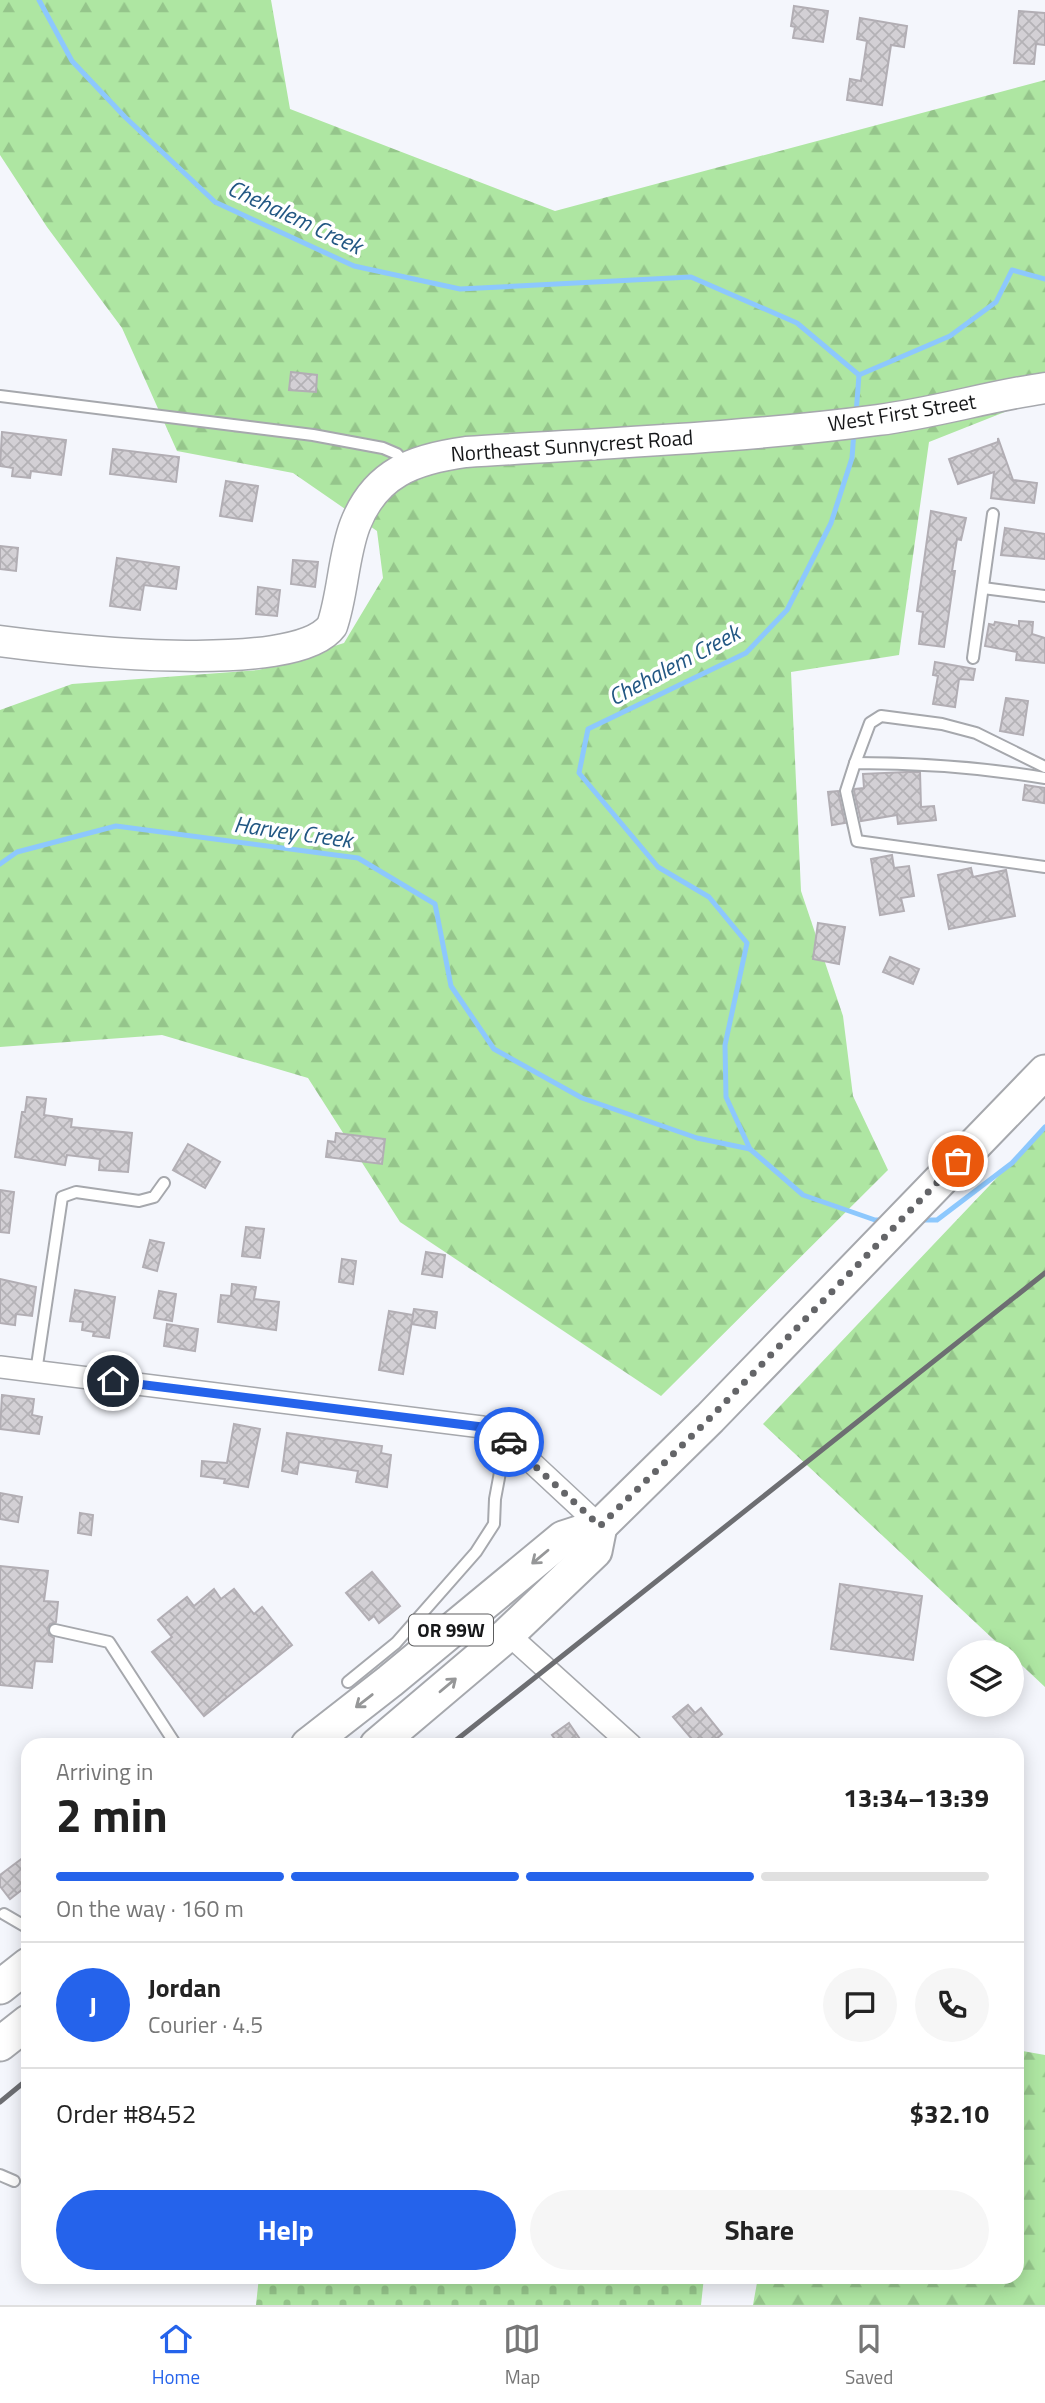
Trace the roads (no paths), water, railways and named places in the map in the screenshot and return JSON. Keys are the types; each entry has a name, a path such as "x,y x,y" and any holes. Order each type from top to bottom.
{"main road":[{"name":"OR 99W","path":"317,1738 563,1538 600,1526 710,1418 1045,1072"},
{"name":"OR 99W","path":"385,1738 508,1634 595,1552 600,1526"},
{"path":"0,1987 21,1970"},
{"path":"0,2044 21,2028"}],"street":[{"name":"West First Street","path":"759,432 937,411 1016,392 1045,388"},
{"name":"Northeast Sunnycrest Road","path":"0,641 150,656 227,656 315,641 332,626 354,527 366,503 377,487 408,466 434,457 466,452 759,432"},
{"path":"0,1367 482,1427 500,1433 600,1526"},
{"path":"508,1634 623,1738"}],"lane":[{"path":"0,396 313,435 383,448 397,454 408,466"},
{"path":"973,658 993,514"},
{"path":"983,588 1045,596"},
{"path":"1045,767 976,733 942,724 881,716 870,723 846,791 857,841 1045,867"},
{"path":"855,763 921,763 997,770 1045,778"},
{"path":"36,1371 62,1197 76,1192 139,1200 153,1196 164,1183"},
{"path":"348,1682 396,1643 476,1552 494,1524 501,1467 515,1447"},
{"path":"55,1630 109,1642 171,1738"},
{"path":"4,1914 21,1924"},
{"path":"0,2175 14,2181"}],"waterway":[{"name":"Chehalem Creek","path":"39,0 72,61 125,117 215,202 354,266 460,289 691,277 797,323 859,375"},
{"path":"859,375 950,336 996,302 1012,270 1045,279"},
{"name":"Chehalem Creek","path":"856,414 859,375"},
{"name":"Chehalem Creek","path":"854,431 852,458 831,523 787,610 746,653 588,729 579,773 658,867 709,897 747,943 725,1045 726,1097 750,1149 803,1195 875,1220 882,1220"},
{"name":"Harvey Creek","path":"0,864 17,852 116,826 358,858 435,904 451,986 494,1049 582,1098 697,1138 750,1149"},
{"name":"Chehalem Creek","path":"920,1220 937,1220 1012,1163 1045,1127"}],"railway":[{"path":"459,1738 1045,1273"},
{"path":"0,2102 21,2085"}]}
